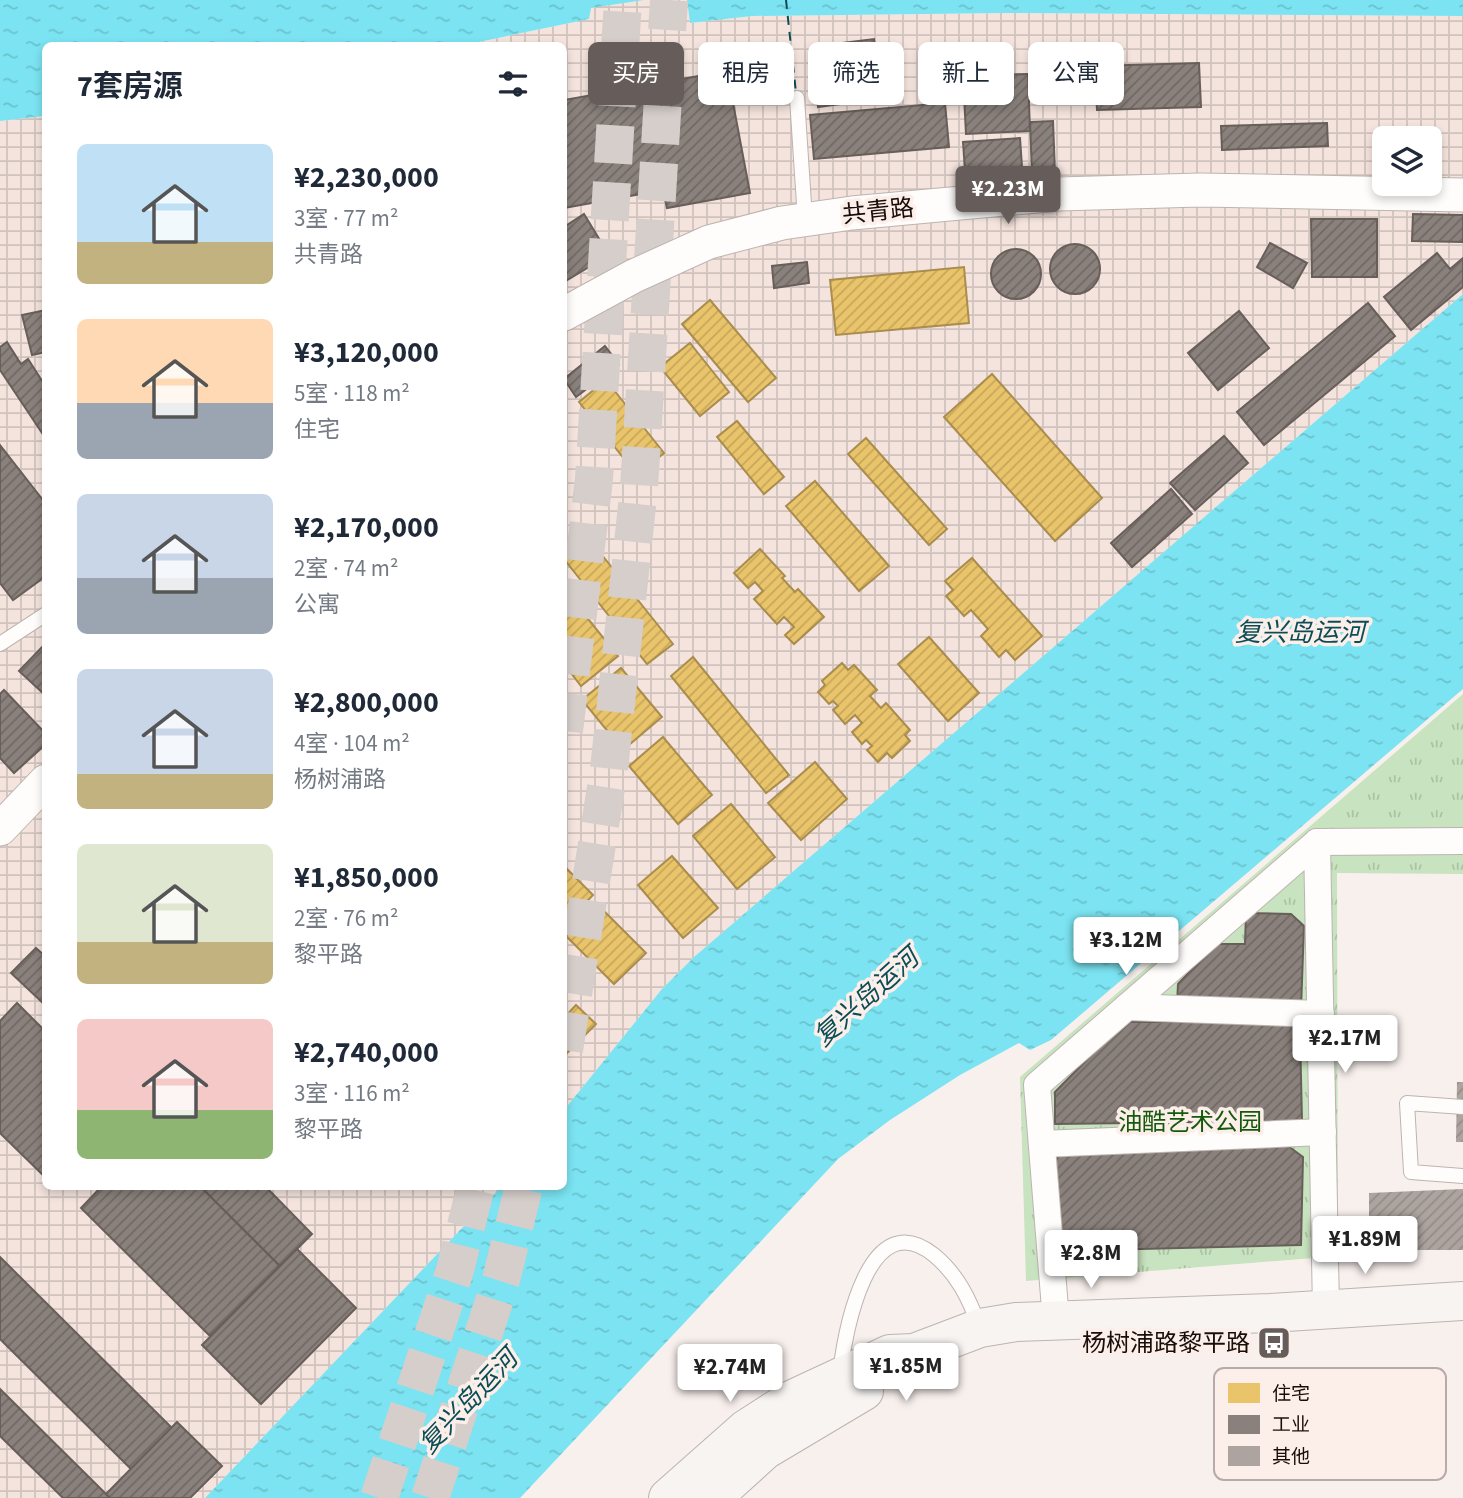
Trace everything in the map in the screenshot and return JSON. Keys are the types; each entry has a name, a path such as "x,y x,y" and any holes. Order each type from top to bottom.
{"main road":[{"path":"668,1498 746,1429 791,1400 901,1371 914,1353 979,1328 1056,1321 1463,1301"},
{"path":"712,1498 765,1450 845,1387"}],"street":[{"name":"共青路","path":"567,312 634,276 709,242 746,231 805,220 1059,194 1200,190 1463,195"},
{"path":"0,829 42,785"},
{"path":"1056,1321 1037,1085 1317,842 1463,841"},
{"path":"1317,842 1326,1308"},
{"path":"1127,1007 1321,1014"},
{"path":"1042,1144 1323,1132"}],"lane":[{"path":"797,98 805,220"},
{"path":"0,644 42,617"},
{"path":"1463,1107 1407,1103 1411,1172 1463,1176"},
{"path":"845,1387 847,1332 860,1286 879,1257 891,1246 906,1241 925,1248 954,1276 970,1299 979,1328"}],"shaded area":[{"path":"644,0 687,0 690,23 752,16 1005,13 1463,16 1463,294 694,957 662,989 567,1106 567,42 478,42 589,19 590,8"},
{"path":"42,116 42,1190 498,1190 205,1498 0,1498 0,121"}],"green space":[{"name":"油酷艺术公园","path":"1463,694 1463,874 1337,873 1338,1256 1026,1281 1020,1077"}],"water":[{"path":"0,0 644,0 591,8 589,19 478,42 42,42 42,116 0,121"},
{"path":"687,0 1463,0 1463,16 1005,13 752,16 690,23"},
{"name":"复兴岛运河","path":"1463,294 1463,689 1051,1040 1030,1050 1019,1043 960,1075 890,1120 838,1159 520,1498 205,1498 498,1190 567,1190 567,1106 662,989 694,957"}],"building: 住宅":[{"path":"964,267 969,323 836,335 830,280"},
{"path":"710,300 776,378 748,402 682,324"},
{"path":"690,343 729,392 700,416 660,367"},
{"path":"992,374 1102,498 1055,541 944,417"},
{"path":"606,380 664,453 637,475 579,402"},
{"path":"737,421 784,477 764,494 717,437"},
{"path":"866,438 947,529 929,545 848,454"},
{"path":"815,481 889,566 859,591 786,506"},
{"path":"586,535 673,644 647,664 567,563 567,551"},
{"path":"760,549 785,576 782,578 795,592 798,589 824,617 794,644 785,635 794,627 784,617 777,624 754,599 763,591 755,582 748,588 734,573"},
{"path":"972,558 1042,636 1015,660 1006,650 999,657 981,636 988,629 971,610 964,616 946,596 953,590 945,581"},
{"path":"567,593 618,656 581,686 567,668"},
{"path":"929,637 979,693 948,721 898,664"},
{"path":"693,657 789,775 766,793 671,676"},
{"path":"842,663 848,670 854,665 877,690 870,696 881,708 886,703 910,730 905,735 910,741 892,758 887,753 878,762 867,750 872,746 866,740 862,744 852,732 862,723 855,715 845,724 833,710 838,706 833,701 829,704 818,692 825,685 822,681"},
{"path":"621,668 662,717 623,750 582,700"},
{"path":"663,737 712,795 678,824 629,766"},
{"path":"815,762 847,799 801,840 768,803"},
{"path":"731,804 775,857 737,889 693,836"},
{"path":"672,856 718,908 683,938 638,885"},
{"path":"567,869 593,895 567,922"},
{"path":"598,905 646,953 614,984 567,935"},
{"path":"576,1005 596,1024 567,1053 567,1015"}],"building: 工业":[{"path":"874,39 874,42 849,42"},
{"path":"1199,63 1201,107 1097,110 1097,105 1124,105 1124,65"},
{"path":"1014,74 1028,74 1030,131 966,134 964,105 1014,105"},
{"path":"698,76 698,105 733,105 750,193 667,208 663,190 567,207 567,99 588,96 588,105 684,105 684,79"},
{"path":"945,105 949,147 814,159 810,115"},
{"path":"1053,121 1055,173 1032,174 1030,122"},
{"path":"1327,123 1328,146 1222,150 1221,126"},
{"path":"1020,138 1022,167 965,171 963,142"},
{"path":"584,214 609,255 567,280 567,225"},
{"path":"1413,214 1463,215 1463,242 1412,241"},
{"path":"1311,219 1377,219 1377,277 1312,277"},
{"path":"1270,243 1307,263 1293,288 1257,267"},
{"path":"1075,244 1093,251 1100,269 1093,287 1075,294 1057,287 1050,269 1057,251"},
{"path":"1016,249 1034,256 1041,274 1034,292 1016,299 998,292 991,274 998,256"},
{"path":"1437,253 1450,269 1463,258 1463,287 1411,330 1384,297"},
{"path":"807,262 809,283 774,288 772,266"},
{"path":"1368,303 1395,336 1264,445 1237,412"},
{"path":"42,311 42,353 32,355 22,315"},
{"path":"1239,311 1269,348 1218,390 1188,353"},
{"path":"7,342 21,364 28,359 42,381 42,433 0,370 0,347"},
{"path":"605,346 619,364 576,397 567,384 567,377"},
{"path":"1224,436 1248,463 1195,510 1170,483"},
{"path":"0,445 42,499 42,579 13,600 0,583"},
{"path":"1171,489 1192,514 1132,567 1111,543"},
{"path":"42,647 42,692 19,671"},
{"path":"4,690 42,730 42,748 14,773 0,758 0,694"},
{"path":"1246,913 1291,914 1304,926 1301,1009 1177,1004 1178,984 1216,944 1245,944"},
{"path":"36,948 42,953 42,1002 11,973"},
{"path":"17,1003 42,1028 42,1174 0,1133 0,1021"},
{"path":"1124,1022 1288,1022 1300,1035 1302,1121 1055,1124 1055,1092"},
{"path":"1288,1146 1303,1157 1301,1245 1061,1251 1053,1163 1064,1150"},
{"path":"98,1190 204,1190 280,1266 210,1336 81,1208"},
{"path":"204,1190 269,1190 312,1234 280,1266"},
{"path":"297,1249 356,1308 261,1404 202,1345"},
{"path":"0,1257 172,1428 131,1469 0,1339"},
{"path":"0,1389 110,1498 63,1498 0,1436"},
{"path":"177,1422 222,1466 190,1498 110,1498 106,1494"}],"building: 其他":[{"path":"1457,1082 1463,1082 1463,1142 1456,1142"},
{"path":"1463,1189 1463,1250 1369,1250 1369,1193"}],"ferry route":[{"path":"786,0 796,93"}],"tunnel":[{"path":"567,706 594,479 623,0"},
{"path":"567,1031 609,769 639,487 669,0"},
{"path":"379,1498 455,1270 475,1190"},
{"path":"430,1498 501,1280 523,1190"}],"place":[{"name":"杨树浦路黎平路","path":"1274,1343"}]}
